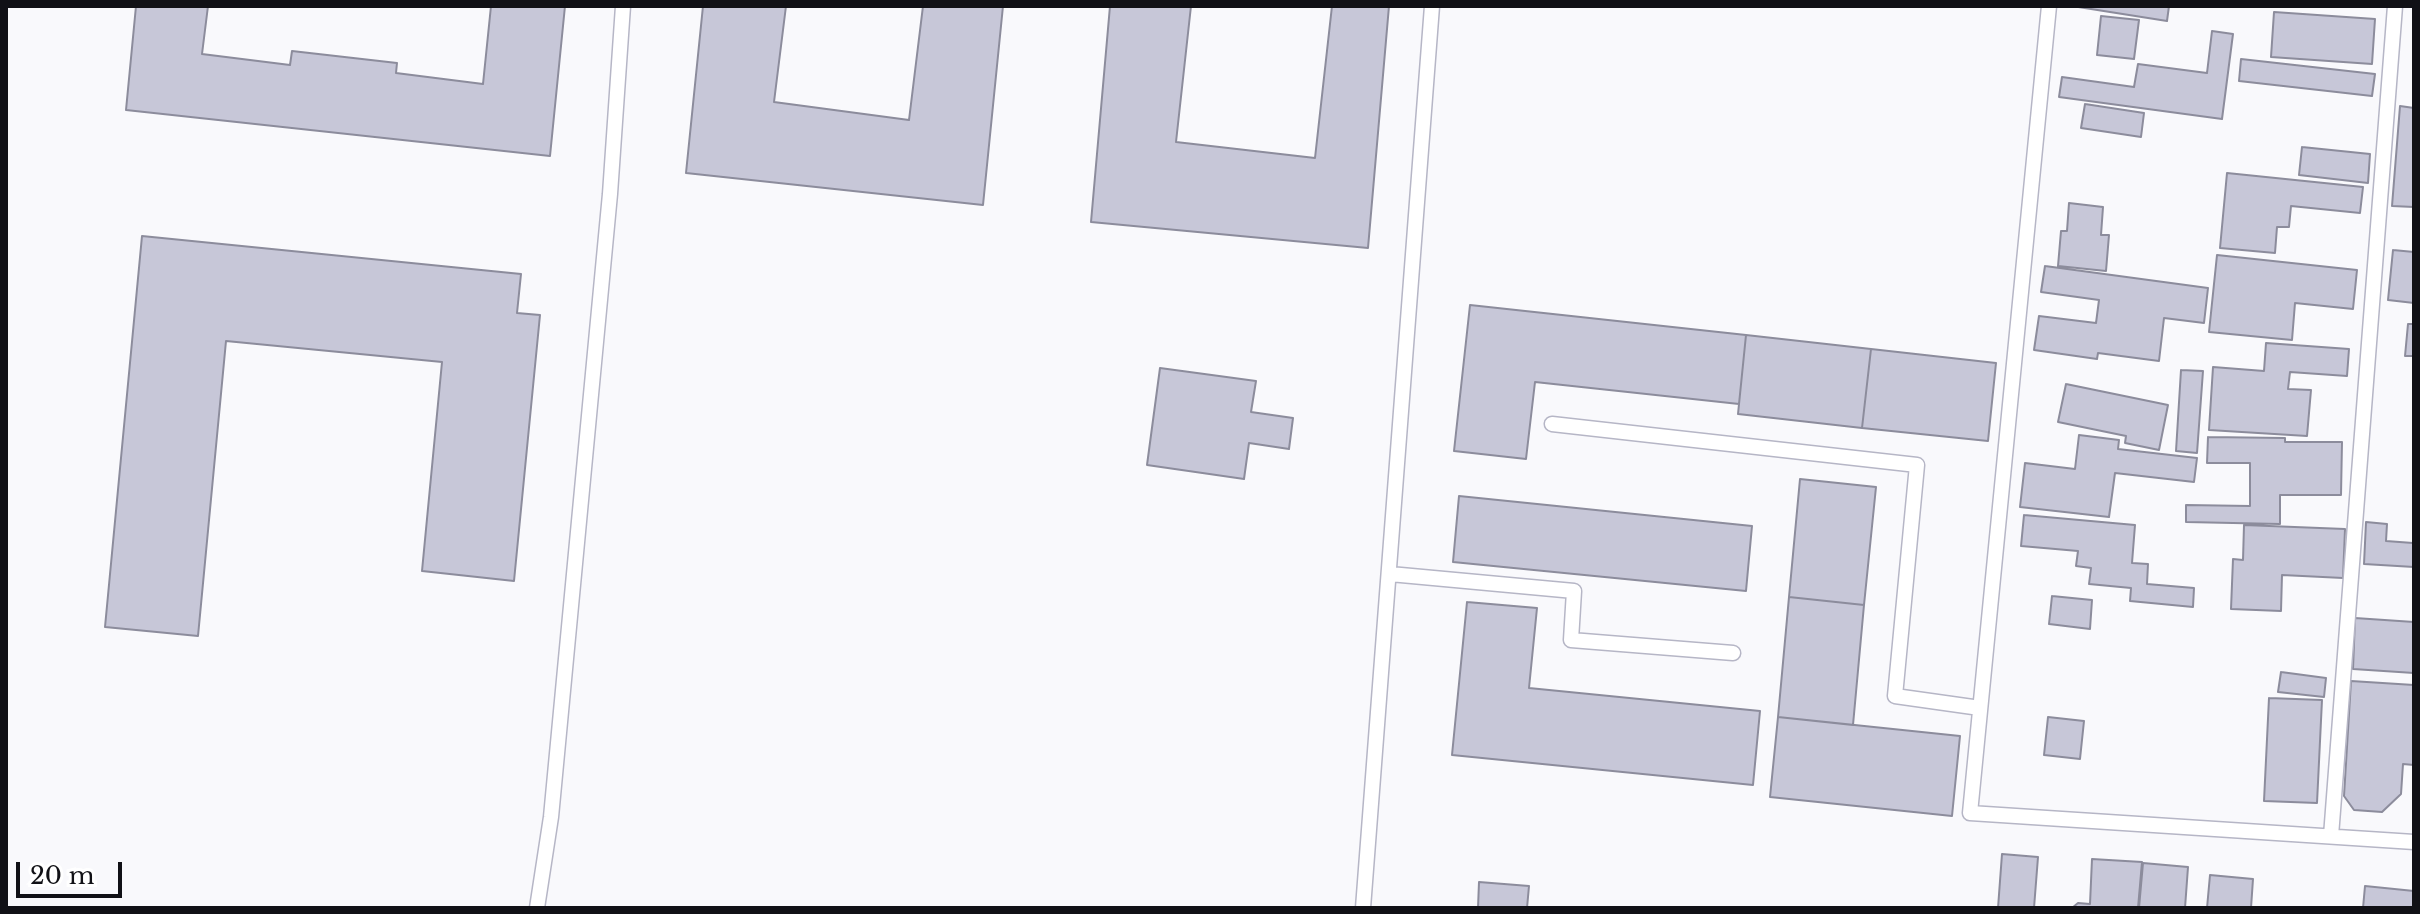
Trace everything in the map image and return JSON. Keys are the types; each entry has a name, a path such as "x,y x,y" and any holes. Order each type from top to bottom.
{"lane":[{"path":"537,908 551,817 610,194 623,6"},
{"path":"1363,908 1432,6"},
{"path":"2049,6 1970,813 2414,842"},
{"path":"2331,836 2395,6"},
{"path":"1552,424 1917,465 1895,696 1980,708"},
{"path":"1390,574 1574,591 1571,640 1733,653"}],"building":[{"path":"136,6 208,6 202,54 290,65 292,51 397,63 396,73 483,84 491,6 565,6 550,156 126,110"},
{"path":"703,6 786,6 774,102 909,120 923,6 1003,6 983,205 686,173"},
{"path":"1110,6 1191,6 1176,142 1315,158 1332,6 1389,6 1368,248 1091,222"},
{"path":"2072,6 2169,6 2167,21"},
{"path":"2274,12 2375,19 2372,64 2271,57"},
{"path":"2101,16 2139,20 2134,59 2097,55"},
{"path":"2212,31 2233,34 2222,119 2059,97 2062,77 2134,87 2138,64 2207,73"},
{"path":"2241,59 2375,74 2372,96 2239,81"},
{"path":"2085,104 2144,113 2141,137 2081,128"},
{"path":"2400,106 2414,108 2414,207 2392,206"},
{"path":"2302,147 2370,154 2368,183 2299,175"},
{"path":"2227,173 2363,187 2360,213 2291,206 2289,227 2277,227 2275,253 2220,248"},
{"path":"2069,203 2103,207 2101,235 2109,235 2106,271 2058,266 2061,231 2067,231"},
{"path":"142,236 521,274 517,313 540,315 514,581 422,571 442,362 226,341 198,636 105,627"},
{"path":"2393,250 2414,252 2414,303 2388,300"},
{"path":"2217,255 2357,270 2353,309 2295,303 2292,340 2209,332"},
{"path":"2045,266 2208,288 2204,323 2164,318 2159,361 2098,353 2097,359 2034,350 2039,316 2096,323 2099,300 2041,292"},
{"path":"1470,305 1746,335 1739,404 1535,382 1526,459 1454,451"},
{"path":"2408,324 2414,324 2414,356 2405,356"},
{"path":"1746,335 1871,349 1862,428 1738,414"},
{"path":"2266,343 2349,349 2347,376 2290,372 2288,389 2311,390 2307,436 2209,430 2213,367 2264,371"},
{"path":"1871,349 1996,363 1988,441 1862,428"},
{"path":"1160,368 1256,381 1251,412 1293,418 1289,449 1249,443 1244,479 1147,465"},
{"path":"2181,370 2203,371 2197,453 2176,451"},
{"path":"2066,384 2168,405 2159,450 2125,443 2126,436 2058,422"},
{"path":"2079,435 2119,440 2118,449 2197,458 2194,482 2115,473 2109,517 2020,507 2025,463 2075,469"},
{"path":"2208,437 2342,442 2341,495 2280,495 2280,524 2186,522 2186,505 2250,506 2250,463 2207,463"},
{"path":"1800,479 1876,487 1864,605 1789,597"},
{"path":"1459,496 1752,526 1746,591 1453,562"},
{"path":"2024,515 2135,525 2132,563 2148,564 2147,584 2194,588 2193,607 2130,601 2131,588 2089,584 2091,568 2076,566 2078,551 2021,546"},
{"path":"2366,522 2387,524 2386,541 2413,543 2414,526 2414,567 2364,564"},
{"path":"2244,525 2345,529 2343,578 2282,575 2281,611 2231,609 2233,559 2243,560"},
{"path":"2052,596 2092,600 2090,629 2049,624"},
{"path":"1789,597 1864,605 1853,725 1778,717"},
{"path":"1467,602 1537,608 1529,688 1760,711 1753,785 1452,755"},
{"path":"2355,618 2414,622 2414,673 2353,669"},
{"path":"2281,672 2326,678 2324,697 2278,692"},
{"path":"2351,681 2414,685 2414,765 2403,764 2401,794 2382,812 2354,810 2344,796"},
{"path":"2269,698 2322,700 2317,803 2264,801"},
{"path":"1778,717 1960,736 1952,816 1770,797"},
{"path":"2048,717 2084,721 2080,759 2044,755"},
{"path":"2002,854 2038,857 2034,908 1998,908"},
{"path":"2092,859 2142,862 2138,908 2072,908 2078,903 2090,904"},
{"path":"2143,863 2188,867 2185,908 2139,908"},
{"path":"2210,875 2253,879 2251,908 2207,908"},
{"path":"1479,882 1529,886 1527,908 1478,908"},
{"path":"2365,886 2414,891 2414,908 2363,908"}]}
